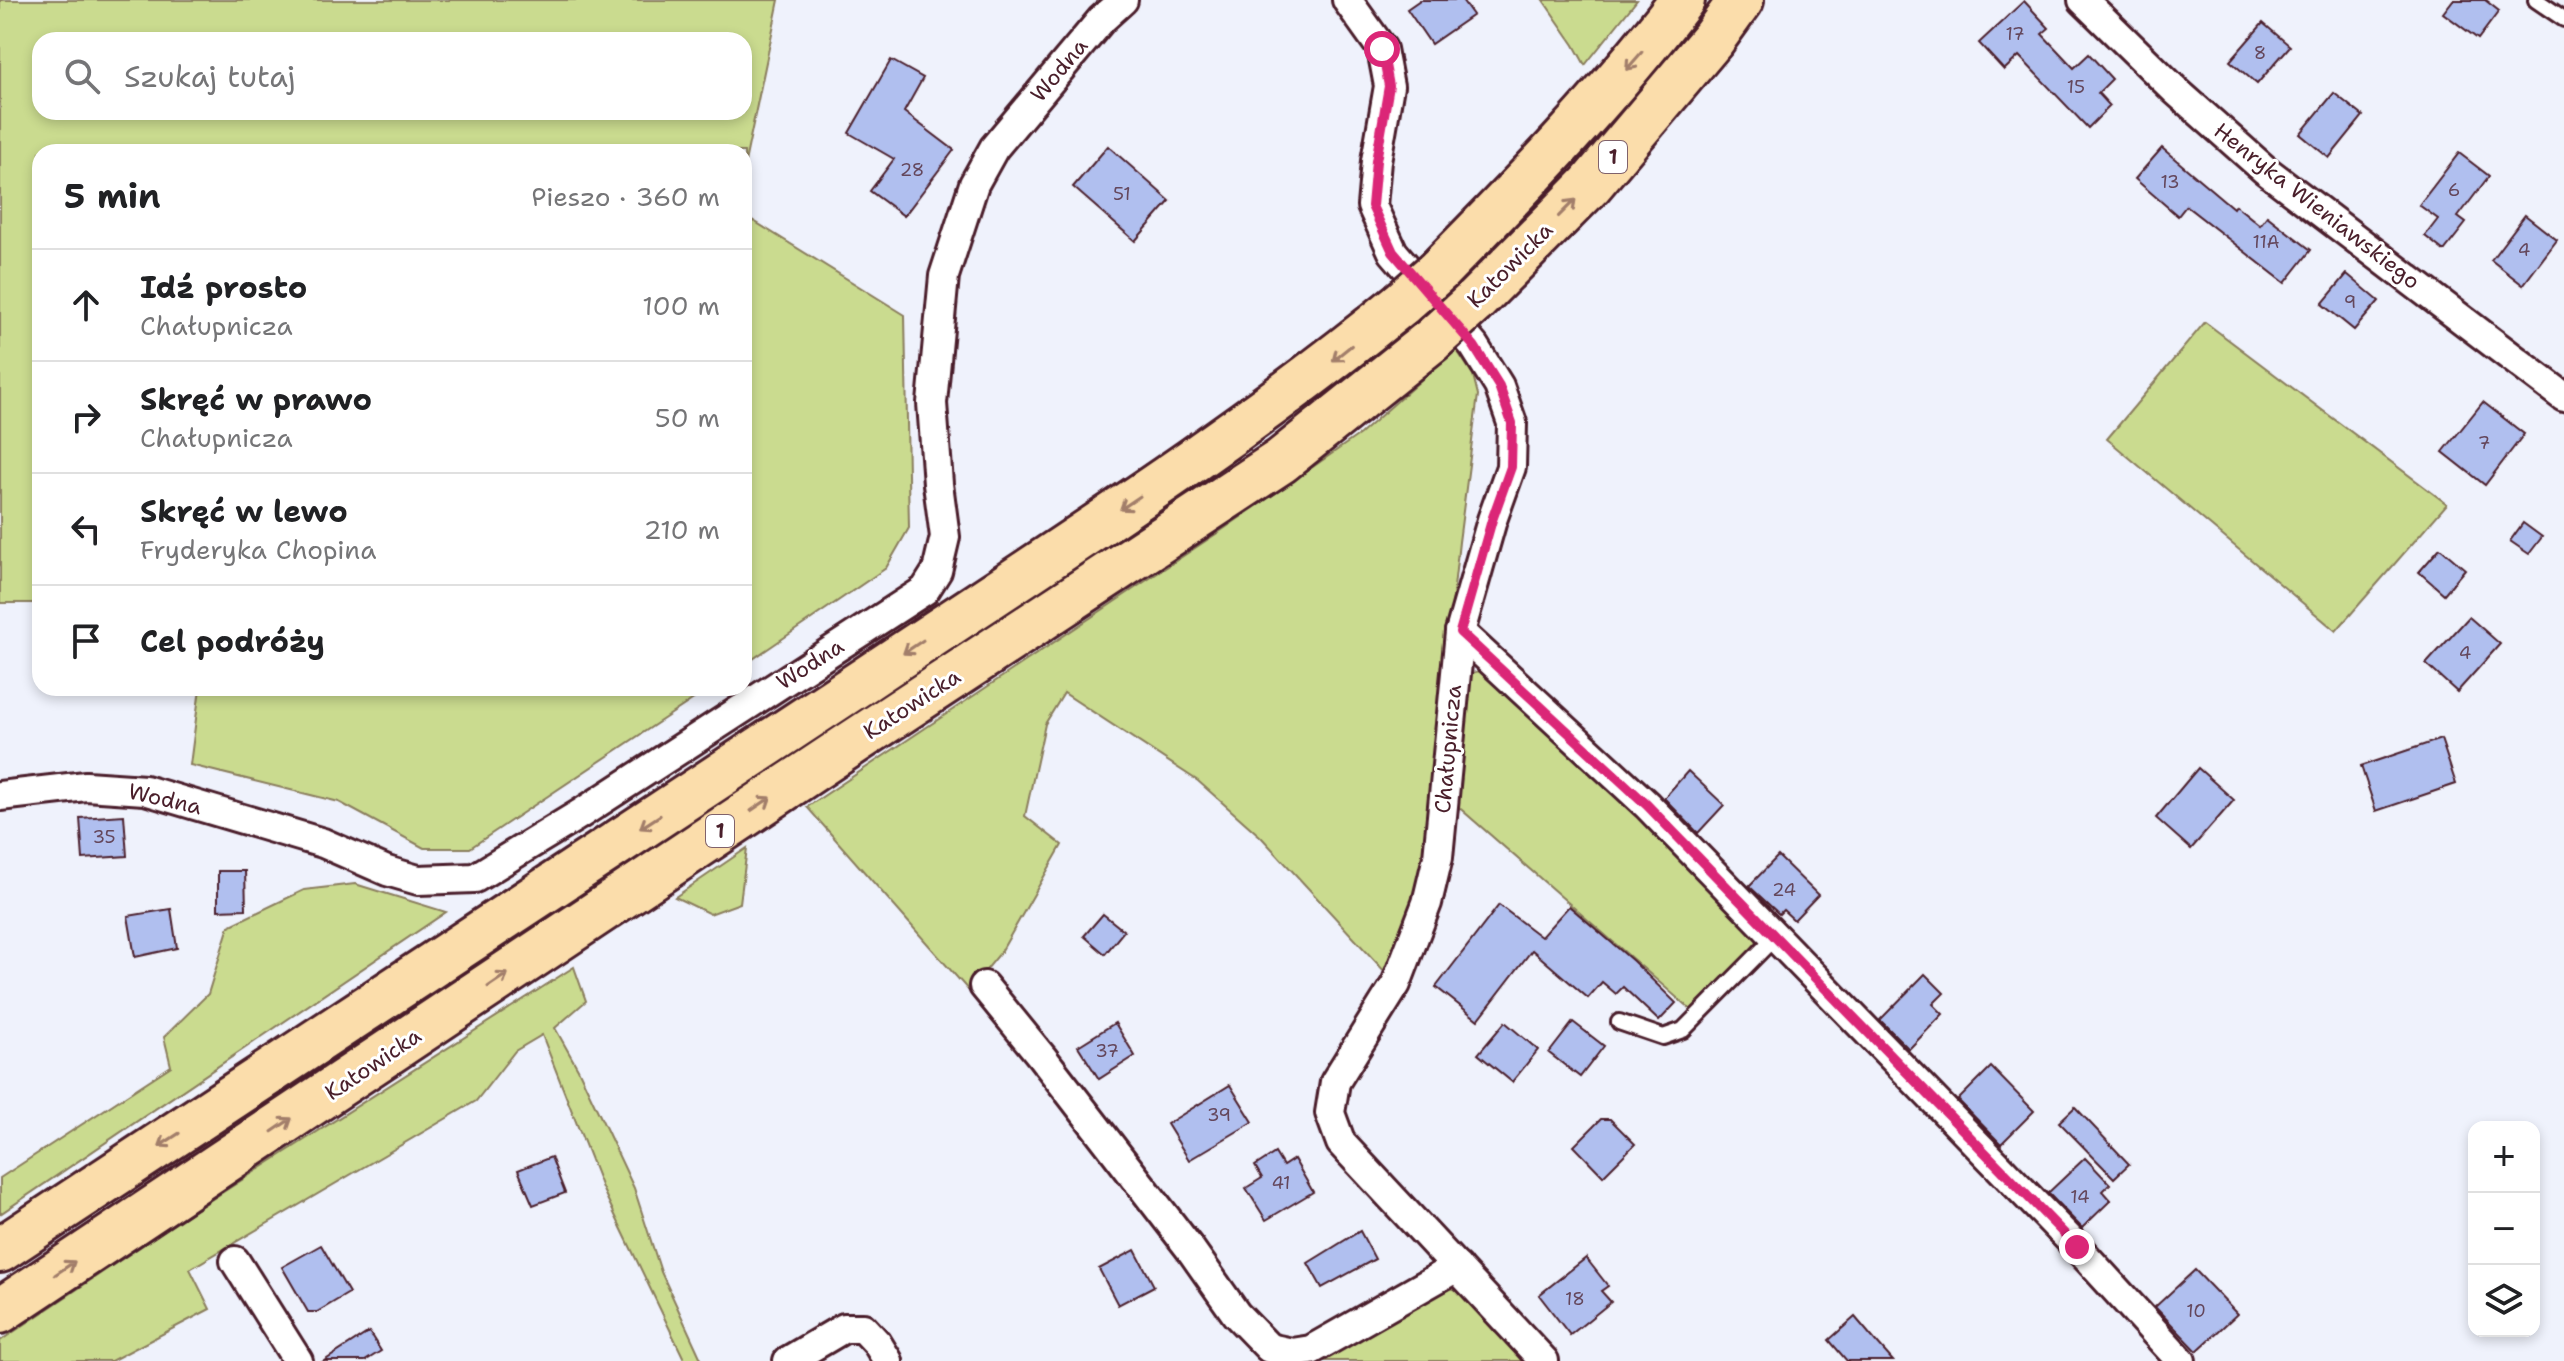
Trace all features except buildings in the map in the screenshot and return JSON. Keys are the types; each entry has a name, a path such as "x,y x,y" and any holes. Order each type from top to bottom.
{"main road":[{"name":"Katowicka","path":"0,1250 1209,451 1334,359 1438,271 1549,158 1640,56 1682,0"},
{"name":"Katowicka","path":"0,1311 1268,469 1381,383 1473,303 1590,185 1713,39 1741,0"}],"street":[{"name":"Wodna","path":"0,796 86,786 145,790 323,843 387,871 418,880 475,878 580,814 925,590 937,571 945,537 932,403 944,276 974,184 994,148 1102,19 1123,0"},
{"name":"Chałupnicza","path":"1347,0 1382,49 1389,86 1372,206 1393,252 1474,346 1499,386 1512,423 1511,467 1492,520 1460,632 1438,857 1427,903 1396,984 1335,1082 1330,1113 1341,1143 1544,1361"},
{"name":"Henryka Wieniawskiego","path":"2083,0 2175,90 2264,169 2564,397"},
{"path":"1460,632 1647,805 2077,1247 2181,1361"},
{"path":"984,986 1191,1250 1236,1314 1274,1355 1292,1353 1306,1356 1457,1267"},
{"path":"235,1261 298,1361"},
{"path":"788,1361 844,1328 863,1328 888,1361"}],"lane":[{"path":"2536,0 2564,19"},
{"path":"1619,1022 1663,1037 1683,1030 1775,937"}],"green space":[{"path":"0,0 779,0 749,144 32,144 32,603 0,603"},
{"path":"1543,0 1637,0 1585,65"},
{"path":"752,220 905,315 909,528 886,568 752,660"},
{"path":"2205,322 2447,504 2336,631 2107,439"},
{"path":"1456,349 1473,375 1478,395 1420,895 1386,973 1261,837 1198,781 1064,693 1045,724 1025,816 1062,845 1001,952 969,991 807,807 1225,528 1360,434"},
{"path":"1486,669 1666,837 1759,938 1691,1010 1455,804 1465,675"},
{"path":"199,696 698,696 470,848 424,848 339,802 190,765"},
{"path":"747,848 740,903 710,914 675,897"},
{"path":"355,884 446,912 0,1214 0,1178 171,1066 164,1037 208,994 229,926 304,890"},
{"path":"574,967 586,1001 555,1028 578,1069 634,1188 661,1272 702,1361 685,1361 602,1188 542,1035 515,1051 476,1101 190,1269 210,1309 111,1361 0,1361 0,1341 192,1212"},
{"path":"1451,1288 1473,1296 1532,1361 1315,1361 1418,1301"}],"route":[{"path":"1382,49 1389,86 1372,206 1393,252 1474,346 1499,386 1512,423 1511,467 1492,520 1460,632 1647,805 2077,1247"}]}
